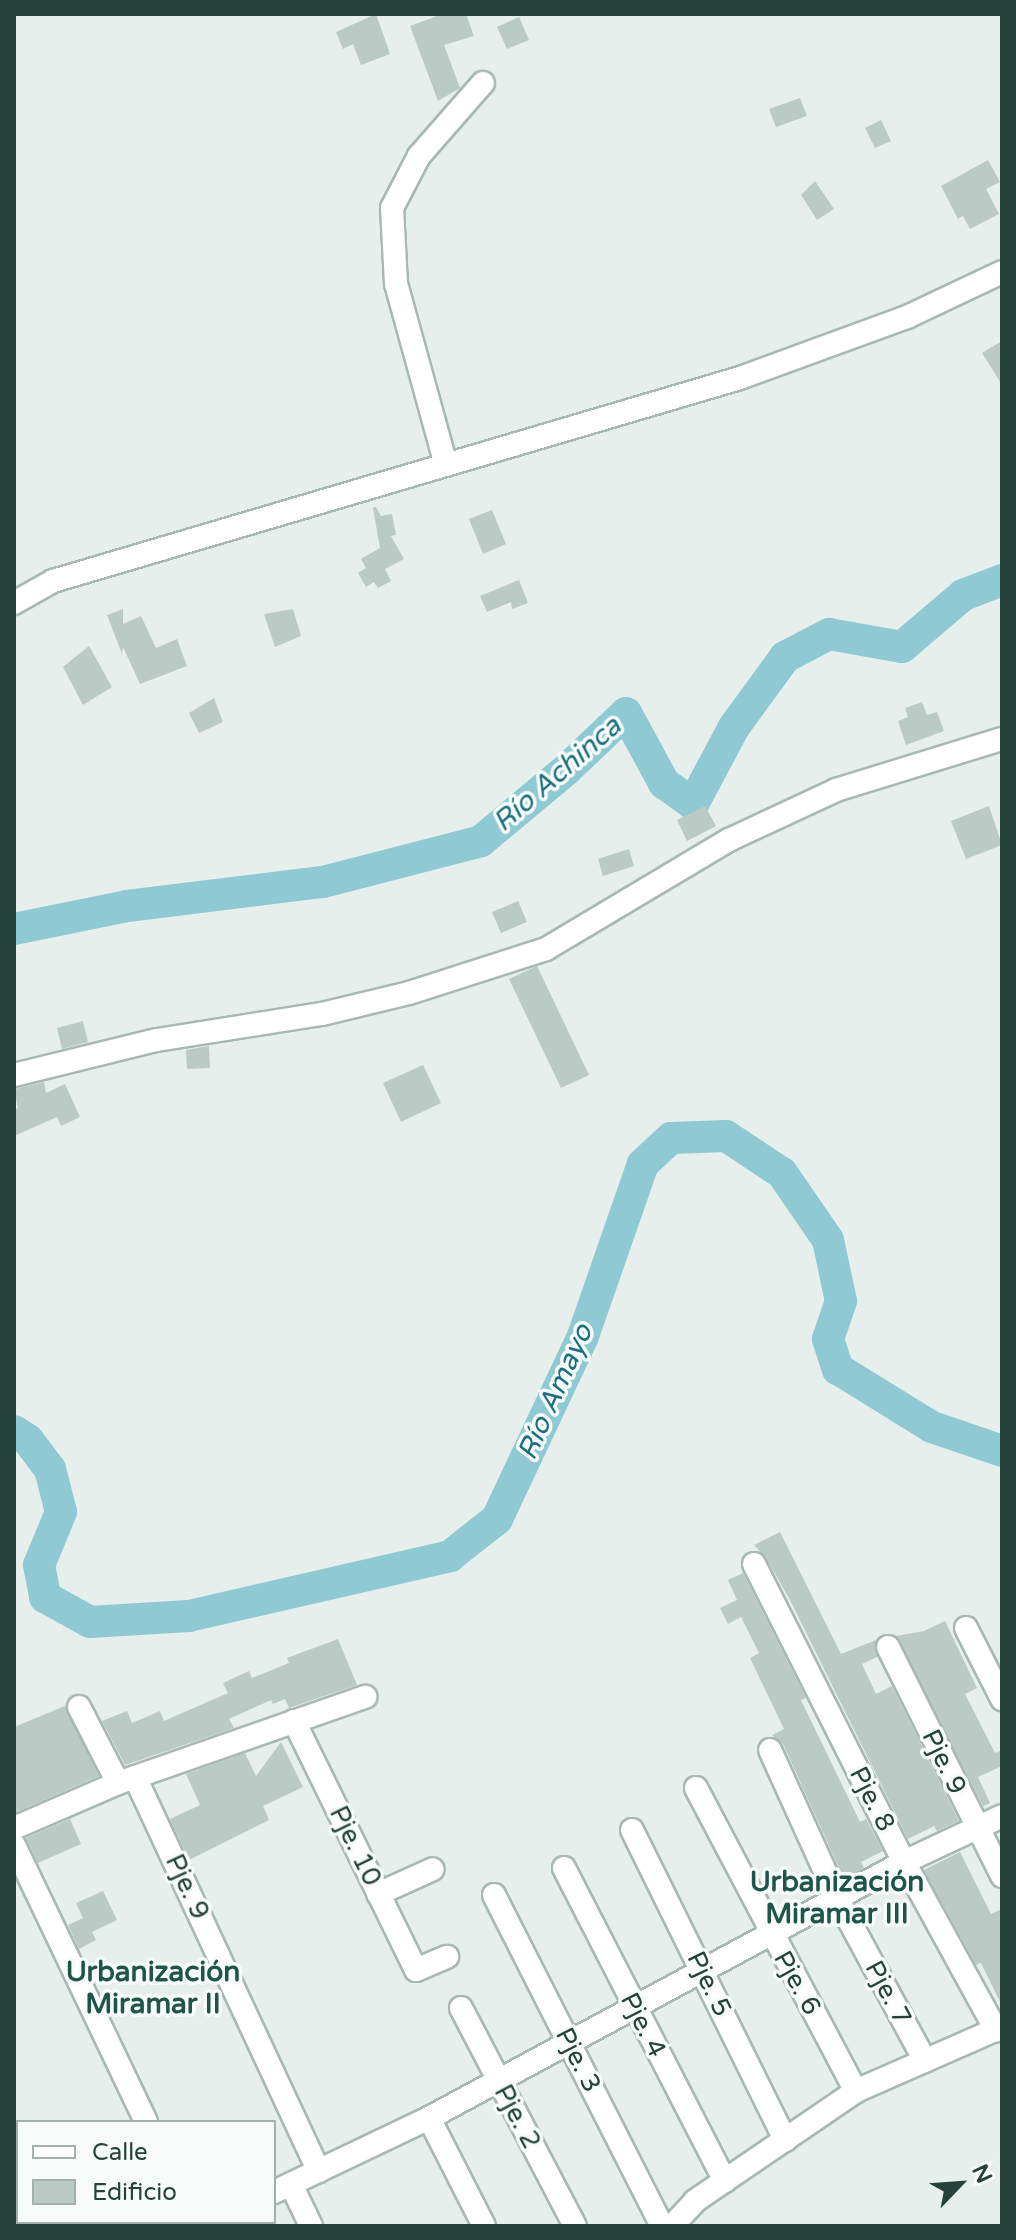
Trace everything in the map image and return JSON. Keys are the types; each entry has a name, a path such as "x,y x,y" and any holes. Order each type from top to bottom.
{"street":[{"path":"446,465 396,284 392,208 419,156 483,83"},
{"path":"14,603 53,581 740,378 907,317 1002,272"},
{"path":"14,1075 157,1040 322,1014 409,993 546,949 729,840 836,790 1002,739"},
{"name":"Pje. 8","path":"754,1564 904,1862 999,2029"},
{"path":"966,1628 1002,1699"},
{"name":"Pje. 9","path":"888,1647 1002,1876"},
{"path":"14,1828 126,1780 365,1697"},
{"name":"Pje. 9","path":"79,1707 126,1780 319,2171"},
{"name":"Pje. 10","path":"294,1721 416,1970 447,1957"},
{"name":"Pje. 7","path":"770,1750 837,1898 925,2061"},
{"name":"Pje. 6","path":"696,1788 771,1936 856,2091"},
{"path":"311,2226 282,2188 499,2082 904,1862 1002,1816"},
{"name":"Pje. 5","path":"632,1830 785,2140"},
{"path":"14,1845 145,2120"},
{"name":"Pje. 4","path":"564,1868 633,2008 725,2181"},
{"path":"378,1894 433,1869"},
{"name":"Pje. 3","path":"494,1895 662,2226"},
{"name":"Pje. 2","path":"461,2008 575,2226"},
{"path":"672,2226 695,2201 856,2091 999,2029"},
{"path":"429,2118 484,2226"}],"building":[{"path":"376,14 390,54 361,65 353,44 343,49 336,32"},
{"path":"442,14 466,14 474,36 444,45 460,88 438,101 410,26"},
{"path":"519,17 529,40 507,49 497,27"},
{"path":"800,98 807,116 776,127 769,109"},
{"path":"881,120 891,141 875,148 865,128"},
{"path":"988,160 1000,182 986,189 999,214 970,229 963,216 958,219 941,186"},
{"path":"815,181 834,209 817,220 801,195"},
{"path":"1002,341 1002,385 982,353"},
{"path":"376,507 381,516 392,514 396,535 391,536 404,559 385,569 391,581 378,588 374,582 366,587 358,573 366,568 361,559 380,548 373,508"},
{"path":"492,510 506,544 483,554 469,519"},
{"path":"519,580 528,603 512,609 511,602 487,612 480,596"},
{"path":"123,609 123,624 141,616 156,648 177,639 187,666 140,684 123,647 122,654 107,615"},
{"path":"293,609 301,636 275,647 264,614"},
{"path":"89,646 112,687 83,705 63,667"},
{"path":"214,698 223,722 199,733 189,713"},
{"path":"922,702 927,715 937,712 944,731 906,745 898,721 908,717 905,708"},
{"path":"705,806 716,826 687,841 677,820"},
{"path":"989,806 1002,845 966,859 951,821"},
{"path":"629,849 634,866 603,876 598,859"},
{"path":"518,901 527,922 501,933 492,912"},
{"path":"537,966 589,1075 561,1088 509,979"},
{"path":"83,1021 88,1042 62,1049 57,1028"},
{"path":"209,1046 210,1068 187,1069 186,1050"},
{"path":"423,1065 441,1103 401,1122 383,1083"},
{"path":"44,1082 46,1093 65,1084 80,1117 61,1126 57,1117 14,1136 14,1110 18,1108 14,1089"},
{"path":"780,1532 841,1654 876,1640 877,1657 862,1664 876,1694 892,1686 959,1821 937,1831 934,1826 908,1839 790,1600 766,1558 754,1545"},
{"path":"743,1573 806,1698 801,1700 860,1822 866,1819 883,1851 861,1862 864,1868 844,1879 783,1744 772,1735 784,1729 750,1658 759,1653 741,1617 728,1624 720,1608 737,1600 728,1580"},
{"path":"945,1621 977,1688 965,1694 995,1753 1002,1750 1002,1766 978,1777 990,1803 983,1806 896,1636 924,1631"},
{"path":"338,1639 357,1685 289,1708 285,1699 273,1704 271,1700 229,1719 234,1728 125,1765 102,1721 127,1711 132,1723 160,1711 164,1721 228,1693 223,1683 249,1671 252,1678 289,1663 287,1658"},
{"path":"65,1706 99,1776 14,1813 14,1727"},
{"path":"281,1742 303,1787 263,1806 269,1820 189,1860 170,1819 200,1805 186,1774 245,1753 256,1776"},
{"path":"70,1819 81,1844 38,1863 26,1838"},
{"path":"960,1852 991,1914 1002,1909 1002,2006 981,1963 976,1965 924,1870"},
{"path":"103,1891 117,1920 92,1932 96,1940 79,1949 68,1925 83,1918 76,1903"}],"waterway":[{"name":"Río Achinca","path":"14,929 127,906 323,882 481,841 567,769 626,713 664,783 693,804 734,727 785,657 829,634 902,647 963,595 1002,580"},
{"name":"Río Amayo","path":"14,1431 28,1440 50,1469 61,1512 39,1565 45,1597 90,1622 189,1616 450,1556 497,1519 583,1336 643,1164 671,1138 726,1136 782,1173 828,1240 841,1301 828,1339 838,1369 932,1427 1002,1451"}],"district":[{"name":"Urbanización Miramar III","path":"837,1898"},
{"name":"Urbanización Miramar II","path":"153,1988"}]}
